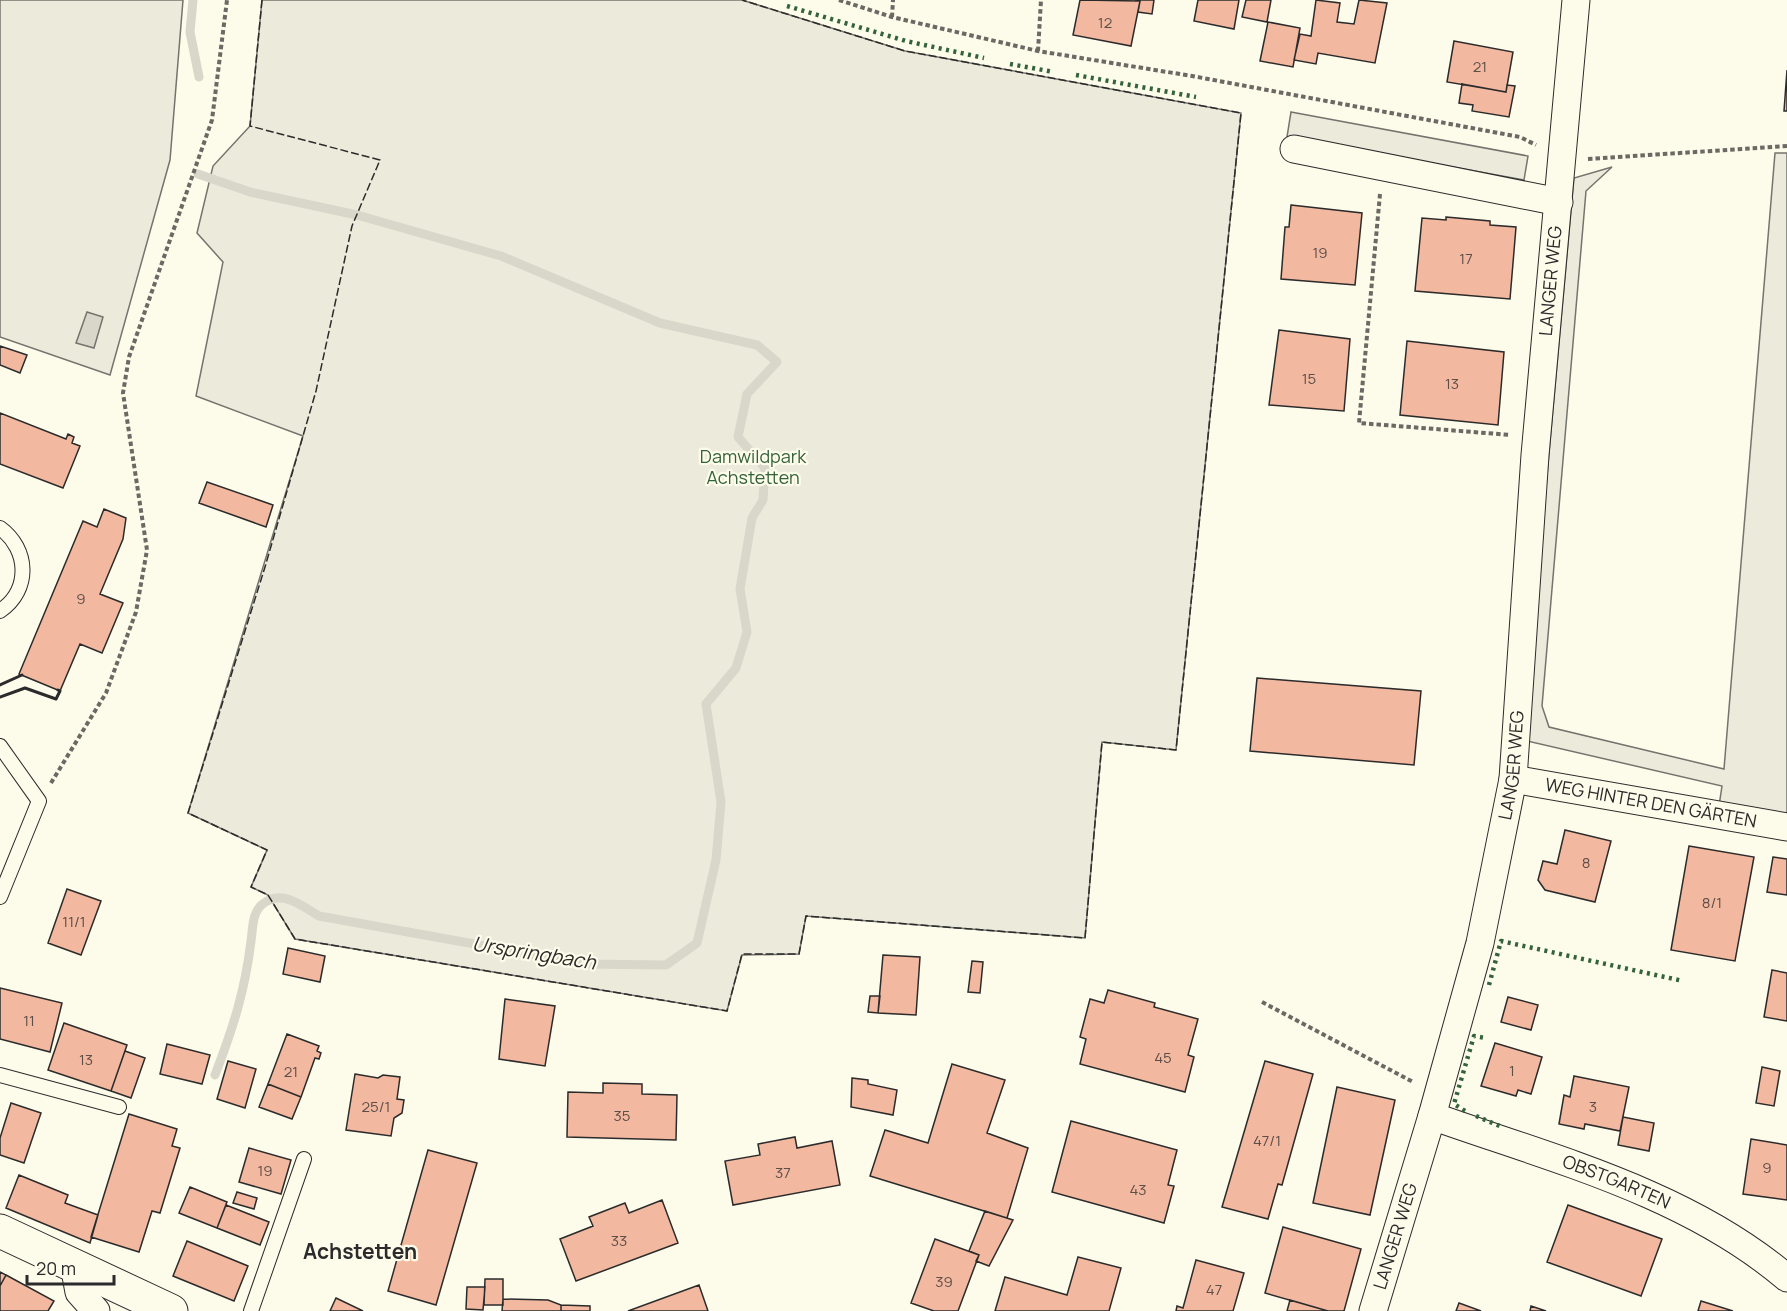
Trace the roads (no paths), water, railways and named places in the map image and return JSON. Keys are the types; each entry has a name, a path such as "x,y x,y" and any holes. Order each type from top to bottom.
{"street":[{"name":"LANGER WEG","path":"1372,1311 1435,1106 1480,943 1513,779 1537,437 1576,0"},
{"name":"LANGER WEG","path":"1294,149 1559,202"},
{"name":"WEG HINTER DEN GÄRTEN","path":"1513,779 1787,827"},
{"name":"OBSTGARTEN","path":"1435,1106 1648,1194 1711,1225 1787,1278"},
{"path":"0,1231 171,1311"},
{"path":"74,1265 79,1292 96,1311"}],"lane":[{"path":"0,528 10,536 19,550 23,566 22,582 14,598 0,611"},
{"path":"0,746 39,801 0,897"},
{"path":"0,1076 119,1107"},
{"path":"251,1311 304,1159"}],"waterway":[{"path":"193,0 190,32 199,77"},
{"name":"Urspringbach","path":"198,174 250,192 357,215 501,256 660,323 757,345 777,362 747,394 738,437 765,468 763,500 752,518 740,589 747,632 736,668 706,704 721,802 716,860 697,943 666,965 586,964 319,916 293,901 271,899 260,906 255,915 242,993 215,1075"}],"district":[{"name":"Achstetten","path":"360,1252"}],"park label":[{"name":"Damwildpark Achstetten","path":"753,467"}]}
